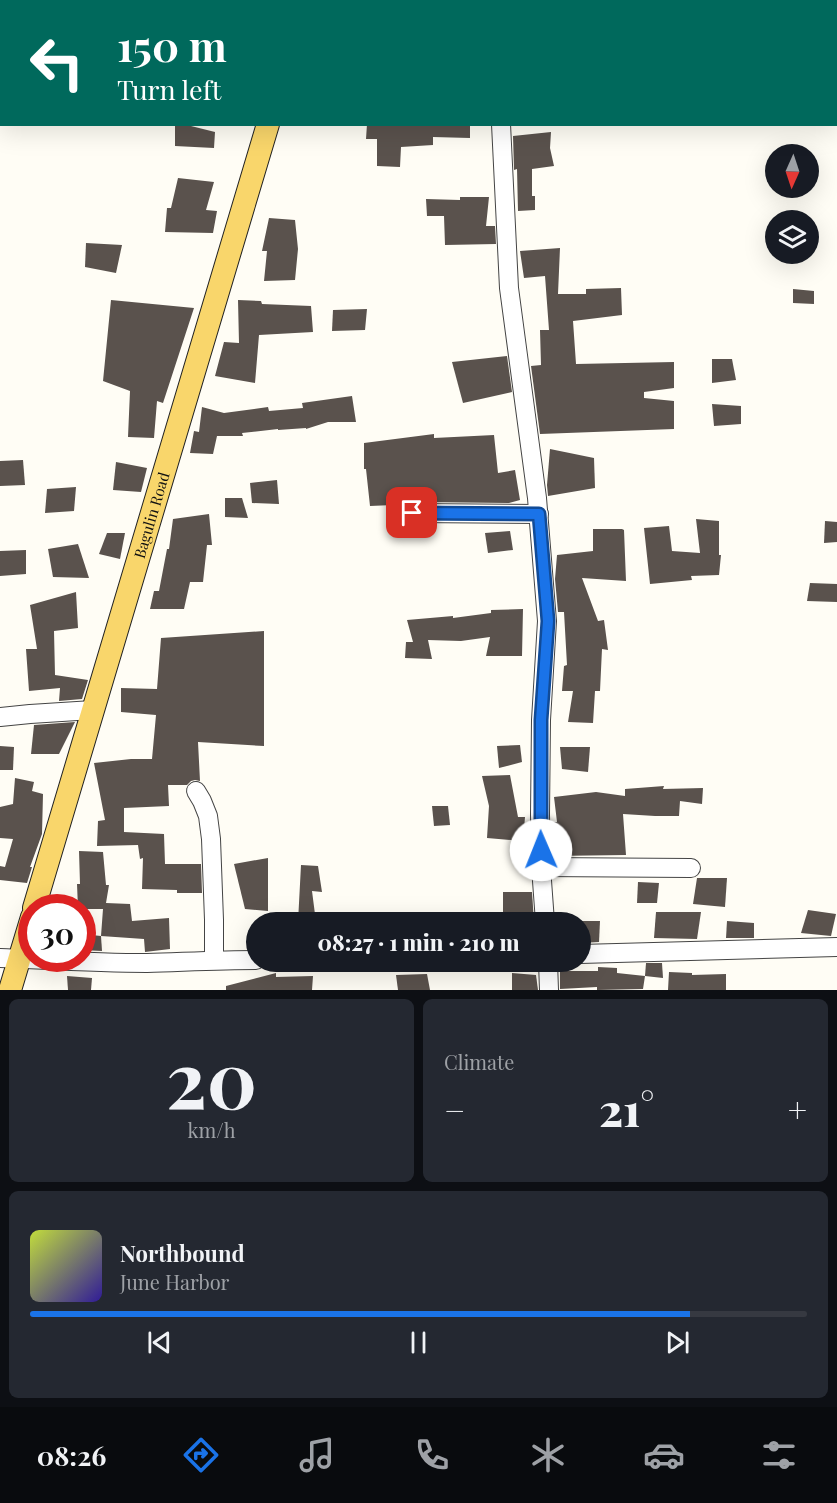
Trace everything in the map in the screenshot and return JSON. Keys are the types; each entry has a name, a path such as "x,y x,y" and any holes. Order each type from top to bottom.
{"main road":[{"name":"Bagulin Road","path":"38,894 267,126"},
{"path":"10,990 10,958 18,943"}],"street":[{"path":"501,126 509,288 539,514 548,621 541,720 540,815 544,912"},
{"path":"412,513 539,514"},
{"path":"0,717 93,710"},
{"path":"196,791 208,816 211,839 214,960"},
{"path":"541,867 692,868"},
{"path":"591,954 837,947"},
{"path":"10,958 146,963 246,960"},
{"path":"548,972 549,990"}],"building":[{"path":"175,126 191,126 215,132 214,148 175,146"},
{"path":"367,126 470,126 470,138 433,137 433,145 401,147 400,167 377,166 377,139 366,139"},
{"path":"551,132 550,148 554,166 532,169 532,196 535,196 535,210 518,211 513,136"},
{"path":"178,178 214,182 206,210 217,211 213,233 165,232 167,208 171,208"},
{"path":"460,197 489,197 486,226 495,226 496,244 445,245 444,216 427,216 426,199 460,200"},
{"path":"269,218 295,220 298,249 295,280 264,281 267,251 262,251"},
{"path":"86,243 122,245 116,273 85,267"},
{"path":"560,248 558,294 586,294 586,289 621,288 622,315 573,321 576,364 674,362 674,388 644,392 644,398 674,401 674,429 540,434 531,366 541,365 540,330 549,330 545,276 524,278 520,251"},
{"path":"793,289 814,291 814,304 793,303"},
{"path":"111,300 194,308 163,403 157,401 154,438 128,437 130,391 103,381"},
{"path":"238,300 261,301 262,304 311,306 313,332 259,335 255,383 215,376 224,342 239,343"},
{"path":"367,309 365,330 332,331 333,310"},
{"path":"507,356 512,392 463,403 452,362"},
{"path":"712,359 732,359 736,380 712,383"},
{"path":"352,396 356,422 328,422 306,429 278,429 242,433 243,436 217,436 213,454 190,453 194,431 199,432 202,407 224,413 268,407 269,411 303,408 302,403"},
{"path":"712,404 741,406 741,424 714,426"},
{"path":"434,434 434,438 494,435 498,473 515,470 520,500 509,503 412,502 403,506 370,506 366,469 364,469 364,443"},
{"path":"550,449 594,458 595,488 548,496"},
{"path":"23,460 25,485 0,486 0,461"},
{"path":"116,462 147,468 141,492 113,490"},
{"path":"277,480 279,504 252,503 250,483"},
{"path":"76,487 74,511 45,513 47,489"},
{"path":"225,498 242,498 248,518 225,517"},
{"path":"209,514 212,545 207,545 203,582 190,582 184,609 150,609 154,591 159,591 173,519"},
{"path":"696,519 719,521 719,555 721,555 719,575 691,576 692,580 650,584 644,528 669,526 672,551 700,553"},
{"path":"825,521 837,522 837,542 824,543"},
{"path":"593,529 624,530 626,581 582,578 598,621 604,620 608,650 602,649 600,691 595,691 593,723 568,722 573,691 562,691 564,666 567,665 564,612 558,612 555,579 557,555 593,551"},
{"path":"510,531 513,550 488,553 485,533"},
{"path":"107,533 125,533 120,559 99,554"},
{"path":"78,544 89,578 53,577 48,549"},
{"path":"26,550 26,574 0,576 0,551"},
{"path":"810,583 837,584 837,602 807,601"},
{"path":"76,592 78,628 54,631 55,675 88,680 82,699 59,701 60,688 29,691 26,649 37,649 30,605"},
{"path":"523,609 522,656 486,656 490,637 461,641 428,640 432,659 405,658 406,642 413,642 407,620 453,616 453,618 491,613 491,610"},
{"path":"264,631 264,746 198,742 200,781 191,781 187,785 168,785 169,806 124,808 124,832 164,834 165,864 201,864 202,893 142,889 143,858 140,859 138,845 97,846 98,821 105,820 94,763 152,759 156,715 121,712 121,688 157,689 161,638"},
{"path":"75,722 59,754 31,754 34,725"},
{"path":"520,745 522,762 499,768 497,746"},
{"path":"0,746 14,747 13,770 0,770"},
{"path":"560,747 590,747 588,772 562,769"},
{"path":"510,775 518,817 525,817 523,841 487,838 489,806 482,776"},
{"path":"15,778 34,782 32,791 43,794 42,834 30,867 32,867 27,883 0,880 0,866 5,867 13,839 0,838 0,807 13,804"},
{"path":"664,786 663,789 703,788 702,804 680,801 679,816 623,814 626,855 552,856 552,822 557,822 554,797 596,792 625,796 625,789"},
{"path":"432,806 448,806 450,825 434,826"},
{"path":"79,851 103,852 106,885 109,885 106,903 130,904 132,921 169,918 170,949 145,952 144,939 101,936 103,909 96,909 96,894 77,894 77,884 80,884"},
{"path":"268,858 268,911 245,909 234,864"},
{"path":"301,865 318,866 322,892 312,891 315,912 299,912"},
{"path":"697,878 727,878 725,907 693,904"},
{"path":"638,882 659,883 657,903 637,903"},
{"path":"503,892 532,892 533,912 503,912"},
{"path":"808,910 836,914 831,936 801,933"},
{"path":"656,912 701,912 697,939 654,938"},
{"path":"591,921 600,921 599,942 591,942"},
{"path":"727,921 754,923 754,938 726,938"},
{"path":"96,935 101,936 102,951 96,951"},
{"path":"646,963 662,963 663,978 645,976"},
{"path":"598,967 617,968 617,973 645,976 643,989 597,990 597,987 560,989 560,972 598,971"},
{"path":"669,972 692,973 692,975 726,974 726,990 668,990"},
{"path":"276,973 276,977 313,976 312,990 226,990 226,986"},
{"path":"512,973 536,975 538,990 512,990"},
{"path":"427,974 430,990 398,990 396,975"},
{"path":"67,976 92,978 91,990 68,990"}],"route":[{"path":"412,513 539,514 548,621 541,720 541,850"}]}
